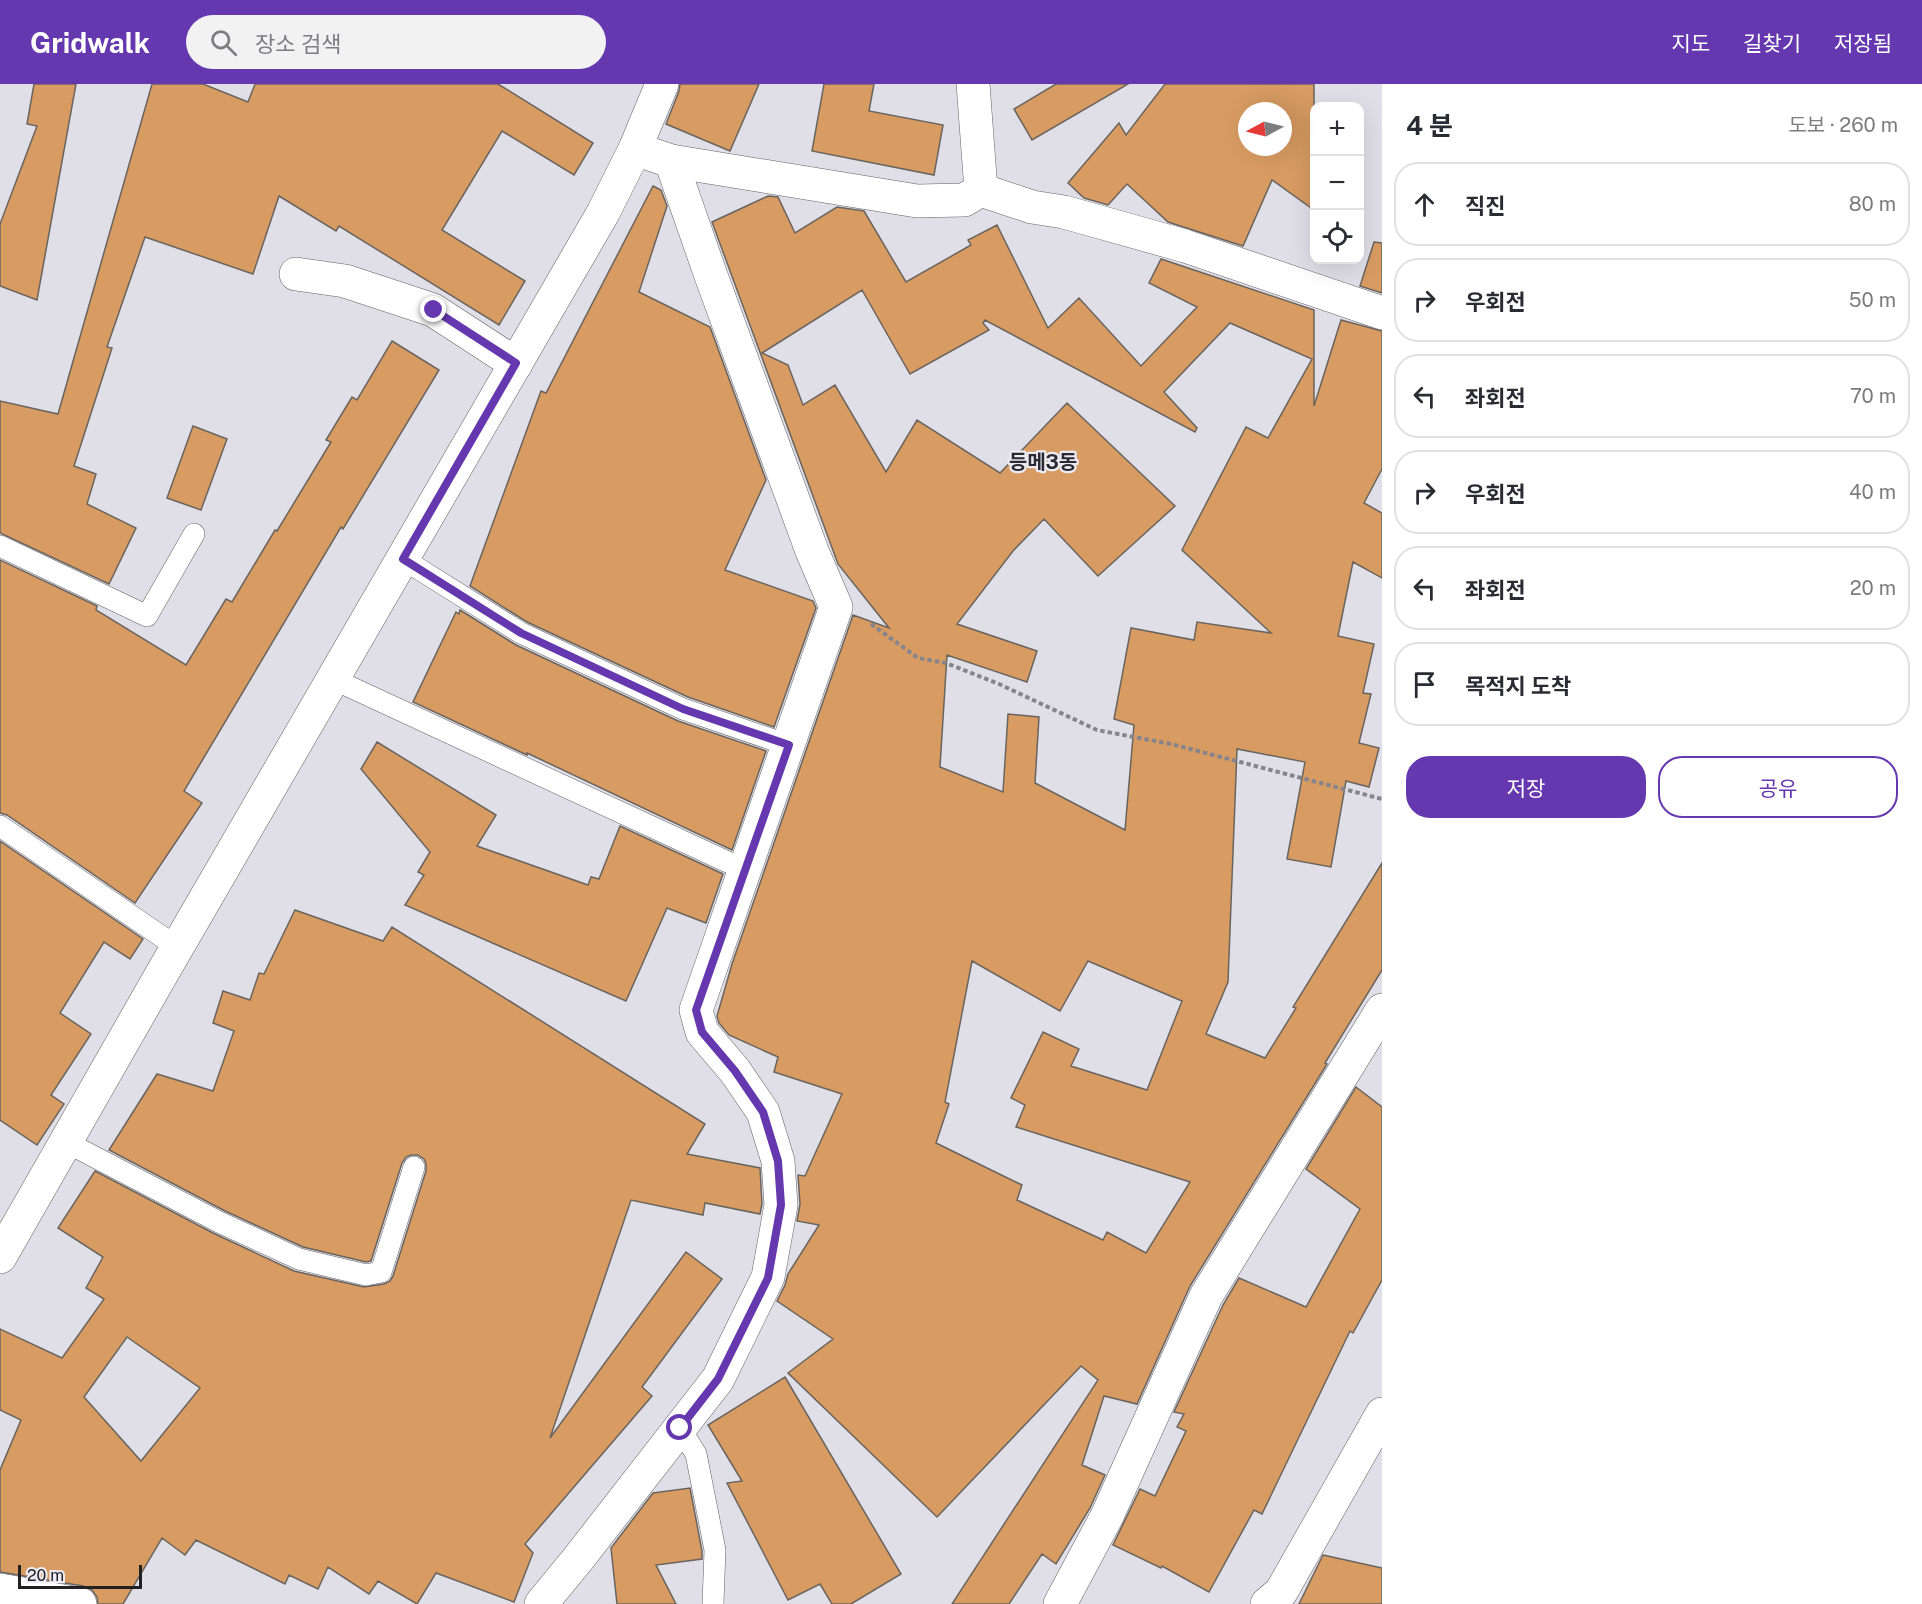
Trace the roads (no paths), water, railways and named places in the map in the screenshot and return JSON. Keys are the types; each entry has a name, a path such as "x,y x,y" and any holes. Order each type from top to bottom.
{"street":[{"path":"0,1257 603,213 635,149 662,84"},
{"path":"973,84 981,190"},
{"path":"635,149 671,161 917,201 964,200 981,190 1032,207 1064,212 1185,246 1382,313"},
{"path":"541,1604 578,1560 718,1379 768,1278 781,1205 778,1161 763,1112 735,1071 702,1032 696,1010 836,607 791,495 671,161"},
{"path":"296,274 345,281 434,310 516,363"},
{"path":"1060,1604 1107,1516 1206,1296 1382,1010"},
{"path":"1267,1604 1281,1592 1382,1414"},
{"path":"0,1590 80,1604"}],"lane":[{"path":"0,546 147,616 194,534"},
{"path":"403,559 521,633 683,709 789,745"},
{"path":"333,679 745,870"},
{"path":"0,826 177,947"},
{"path":"66,1142 219,1222 299,1259 366,1275 381,1272 414,1167"},
{"path":"680,1428 696,1454 715,1550 713,1604"}],"district":[{"name":"등메3동","path":"1043,462"}]}
